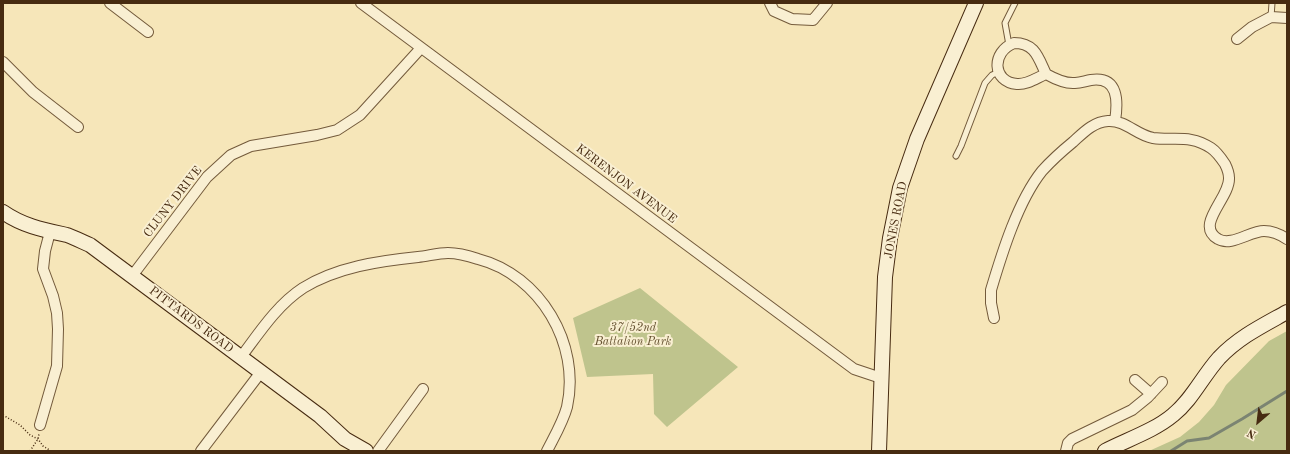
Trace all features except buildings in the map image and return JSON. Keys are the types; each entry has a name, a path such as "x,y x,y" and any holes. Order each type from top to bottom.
{"street":[{"path":"110,3 148,32"},
{"name":"KERENJON AVENUE","path":"361,3 854,369 881,378"},
{"path":"770,3 774,11 792,19 813,20 827,3"},
{"name":"JONES ROAD","path":"879,451 885,276 890,238 900,188 917,139 976,3"},
{"path":"1238,39 1252,27 1271,17 1287,18"},
{"path":"1046,74 1022,84 1016,84 1006,80 999,72 997,62 1003,49 1009,45 1014,43 1025,44 1031,47 1036,53 1046,74 1056,79 1075,84 1097,80 1104,81 1115,90 1117,98 1115,121"},
{"name":"CLUNY DRIVE","path":"132,276 206,177 232,155 252,146 317,135 337,130 360,115 421,48"},
{"path":"3,62 33,92 78,127"},
{"path":"994,318 991,304 991,290 1022,204 1042,172 1055,158 1089,128 1099,122 1115,121 1152,138 1188,138 1211,148 1221,157 1228,172 1229,178 1228,187 1210,221 1210,228 1213,234 1224,242 1230,242 1254,233 1265,231 1287,239"},
{"name":"PITTARDS ROAD","path":"3,212 28,226 69,236 90,245 320,416 345,439 366,451"},
{"path":"40,425 57,366 58,329 56,313 53,296 43,269 45,251 50,232"},
{"path":"240,357 282,305 302,288 328,274 402,258 449,253 479,259 505,270 526,284 546,306 561,335 569,366 569,388 566,407 558,431 547,451"},
{"path":"1105,451 1171,417 1187,402 1206,375 1228,349 1241,338 1287,312"},
{"path":"201,451 261,372"},
{"path":"1135,380 1151,394"},
{"path":"1066,451 1068,444 1072,439 1132,410 1151,394 1162,382"},
{"path":"378,451 423,388"}],"lane":[{"path":"1009,45 1005,23 1015,3"},
{"path":"1271,17 1272,3"},
{"path":"956,156 985,83 992,75 999,72"}],"path":[{"path":"3,415 20,425 30,435 38,439 43,446 51,451"},
{"path":"30,451 38,439"}],"green space":[{"name":"37/52nd Battalion Park","path":"640,288 738,367 667,427 654,414 653,374 587,377 573,318"},
{"path":"1287,331 1287,451 1149,451 1180,437 1199,422 1214,405 1226,385 1269,341"}],"waterway":[{"path":"1171,451 1187,441 1209,438 1287,391"}]}
